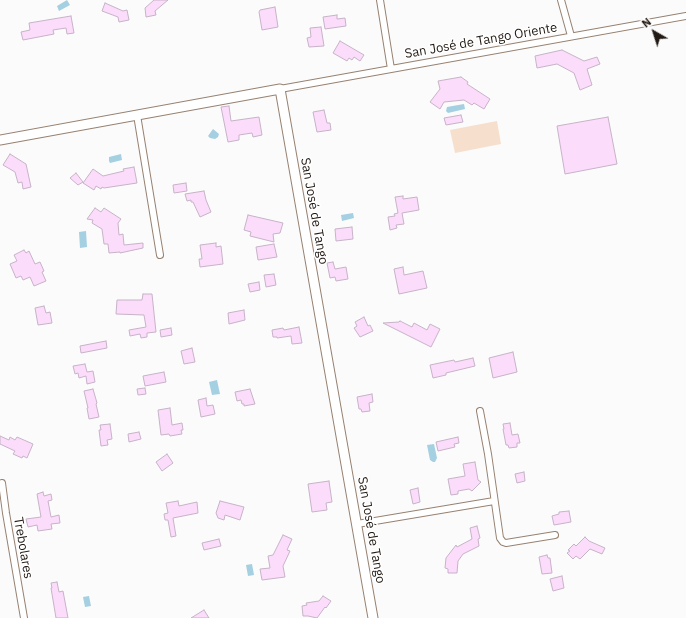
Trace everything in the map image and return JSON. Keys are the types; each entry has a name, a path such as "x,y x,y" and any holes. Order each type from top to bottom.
{"street":[{"path":"380,0 390,69"},
{"path":"561,0 571,36"},
{"name":"San José de Tango Oriente","path":"280,89 686,16"},
{"path":"0,140 280,89"},
{"name":"San José de Tango","path":"280,89 373,618"},
{"path":"137,116 160,255"},
{"path":"480,411 500,538 506,543 555,535"},
{"name":"Trebolares","path":"2,482 3,513 24,618"},
{"path":"356,524 494,501"}],"shaded area":[{"path":"497,121 501,144 455,153 450,130"}],"water":[{"path":"67,0 70,5 59,11 57,6"},
{"path":"464,104 465,109 448,113 446,111 447,107"},
{"path":"213,129 219,134 215,139 208,136"},
{"path":"121,154 122,160 110,163 109,157"},
{"path":"353,213 354,218 342,221 341,215"},
{"path":"86,231 87,247 80,248 79,232"},
{"path":"217,380 220,394 212,395 209,382"},
{"path":"434,444 437,458 435,462 433,462 430,460 427,445"},
{"path":"252,564 254,575 248,576 246,565"},
{"path":"89,596 91,606 85,607 83,597"}],"building":[{"path":"154,0 168,0 155,11 156,15 146,17 145,8"},
{"path":"105,3 123,11 127,10 129,20 119,22 118,17 102,11"},
{"path":"275,7 278,27 262,30 260,10"},
{"path":"337,15 337,19 345,18 346,26 325,29 323,17"},
{"path":"71,16 74,33 67,34 66,28 53,30 54,34 23,40 21,32 30,30 29,23"},
{"path":"321,27 324,46 309,47 307,38 311,37 310,28"},
{"path":"340,41 364,55 360,61 354,57 352,60 349,58 347,61 333,53"},
{"path":"562,50 584,61 597,57 600,64 587,69 592,85 580,90 574,73 557,64 537,68 535,56"},
{"path":"461,77 468,82 467,84 490,99 484,109 474,103 472,105 464,100 444,102 440,109 430,102 440,89 438,81"},
{"path":"229,106 231,121 259,117 262,135 253,137 252,133 239,135 239,140 228,142 221,107"},
{"path":"324,110 327,123 330,123 331,130 317,132 313,112"},
{"path":"461,115 463,122 446,125 444,118"},
{"path":"608,117 617,164 565,174 557,126"},
{"path":"10,154 26,164 31,187 23,189 22,182 18,183 15,172 3,165"},
{"path":"134,167 137,183 104,188 102,187 101,189 96,186 94,190 83,183 93,169 103,176"},
{"path":"76,173 83,182 78,185 70,178"},
{"path":"186,183 187,191 174,193 173,185"},
{"path":"204,191 211,212 200,217 193,202 191,202 191,200 187,201 185,194"},
{"path":"403,196 403,199 417,197 419,210 402,213 404,224 396,225 397,228 390,230 388,217 395,216 394,214 398,213 395,197"},
{"path":"95,208 101,212 104,208 121,219 118,223 119,235 123,234 124,245 143,243 143,248 120,253 109,253 108,244 104,244 102,229 92,223 93,220 87,219"},
{"path":"248,215 283,223 280,233 273,234 274,242 250,236 251,232 244,230"},
{"path":"352,227 353,239 336,241 335,229"},
{"path":"216,243 216,247 221,246 223,264 200,267 199,259 202,259 200,245"},
{"path":"274,244 277,257 258,260 256,247"},
{"path":"24,250 26,253 29,251 35,264 40,262 46,281 34,286 30,277 23,280 21,276 16,278 10,264 17,261 14,255"},
{"path":"333,262 335,269 346,267 348,279 336,281 335,277 330,278 327,263"},
{"path":"403,267 404,275 423,271 427,288 399,294 394,269"},
{"path":"274,274 276,285 266,287 264,275"},
{"path":"259,282 260,290 250,292 248,284"},
{"path":"143,294 152,294 156,332 147,333 147,337 141,338 140,334 130,336 129,330 146,327 144,315 116,314 117,300 142,300"},
{"path":"44,306 46,313 50,312 52,323 38,325 35,308"},
{"path":"244,310 245,320 229,324 228,313"},
{"path":"364,317 368,326 370,325 373,331 360,337 354,328 357,326 355,322"},
{"path":"400,321 412,327 414,323 427,330 430,324 440,329 431,347 383,323"},
{"path":"299,327 302,343 292,344 291,336 277,338 273,337 272,330 283,328 284,330"},
{"path":"171,328 172,335 161,337 160,330"},
{"path":"106,341 107,348 81,353 80,346"},
{"path":"192,348 195,362 184,364 181,351"},
{"path":"513,352 517,372 493,378 489,358"},
{"path":"473,358 475,366 446,373 446,375 433,378 430,365"},
{"path":"85,364 87,372 93,371 95,382 87,384 86,376 79,378 78,373 75,374 73,366"},
{"path":"164,372 166,382 145,386 143,376"},
{"path":"145,388 146,394 138,395 137,389"},
{"path":"93,389 99,417 89,419 84,391"},
{"path":"250,389 255,404 244,406 241,400 237,401 235,392"},
{"path":"372,394 373,402 369,403 370,411 362,412 361,409 359,409 357,397"},
{"path":"206,398 207,406 213,405 215,414 201,417 198,400"},
{"path":"170,408 172,425 182,423 182,434 170,436 169,434 161,435 158,410"},
{"path":"510,423 512,435 518,434 520,443 517,443 517,447 509,448 508,445 506,445 503,424"},
{"path":"110,424 112,439 107,440 108,445 101,446 99,430 101,430 100,425"},
{"path":"139,432 141,439 129,442 128,434"},
{"path":"0,436 9,440 10,437 15,440 17,437 33,444 27,458 23,456 22,458 13,454 15,451 0,444"},
{"path":"458,437 459,443 454,444 455,447 438,451 436,442"},
{"path":"167,454 173,463 162,471 156,462"},
{"path":"475,462 478,480 481,482 472,491 469,489 458,491 458,494 451,495 448,479 465,476 463,464"},
{"path":"524,472 525,481 517,483 515,474"},
{"path":"329,481 332,502 326,503 327,510 312,512 308,484"},
{"path":"418,488 420,502 413,504 410,490"},
{"path":"43,492 44,496 51,494 52,500 48,501 51,517 59,515 60,523 51,524 52,529 38,531 37,525 28,527 26,519 41,517 37,494"},
{"path":"178,501 179,506 197,502 198,513 173,518 176,536 171,537 168,520 165,520 164,514 168,513 166,503"},
{"path":"220,501 244,507 240,520 225,515 224,520 218,518 216,513"},
{"path":"569,511 571,522 554,525 552,516 559,514 559,512"},
{"path":"477,526 480,538 478,539 479,546 463,554 458,561 457,573 448,573 448,569 445,568 446,558 456,545 457,547 472,539 470,528"},
{"path":"283,535 292,539 287,550 290,551 283,566 285,577 262,580 260,569 270,568 268,556 273,555"},
{"path":"585,537 589,541 605,548 602,554 590,549 580,559 576,556 573,559 567,553 570,551 568,550 574,544 576,546"},
{"path":"219,539 221,546 204,550 202,543"},
{"path":"547,555 548,558 550,558 552,573 542,574 539,557"},
{"path":"562,576 564,588 553,591 550,579"},
{"path":"57,582 59,592 63,591 68,618 56,618 51,583"},
{"path":"323,596 331,601 317,618 303,616 302,606 307,605 306,603 319,601"},
{"path":"204,610 209,618 191,618"}]}
